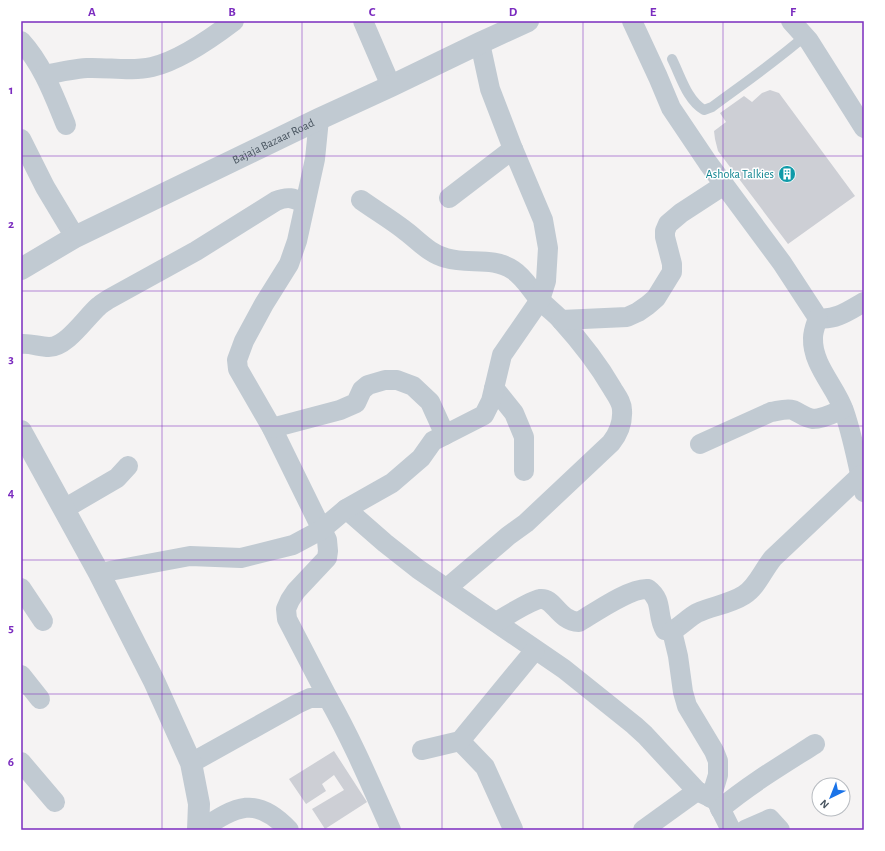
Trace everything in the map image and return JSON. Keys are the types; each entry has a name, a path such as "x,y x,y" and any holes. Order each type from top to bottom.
{"street":[{"path":"45,76 70,70 87,68 120,69 152,67 197,47 234,21"},
{"path":"363,21 391,86"},
{"name":"Bajaja Bazaar Road","path":"21,269 75,237 480,42 528,21"},
{"path":"632,21 671,108 724,185 782,263 818,318 825,319 839,316 864,302"},
{"path":"791,21 806,33 864,128"},
{"path":"21,41 28,49 45,76 66,125"},
{"path":"99,573 190,556 241,558 293,545 321,530 346,509 392,483 421,458 433,441 484,415 491,401 502,354 540,300 546,281 548,248 543,220 490,89 480,42"},
{"path":"319,119 315,159 298,240 289,264 254,320 237,360 238,369 272,428 327,540 327,558 296,591 286,609 287,618 337,714 391,830"},
{"path":"21,139 45,187 75,237"},
{"path":"449,198 513,149"},
{"path":"561,320 627,317 648,305 656,298 672,272 672,264 665,237 665,231 668,224 681,213 724,185"},
{"path":"21,344 27,343 49,347 57,345 79,328 98,307 109,298 196,251 276,201 286,197 305,203"},
{"path":"361,200 404,230 434,254 457,260 484,260 499,263 514,270 540,300 561,320 594,360 620,402 622,409 621,426 617,435 610,443 526,523 508,536 447,588"},
{"path":"672,632 697,614 745,594 760,577 773,558 862,484 843,409 824,374 814,351 813,332 818,318"},
{"path":"272,428 340,410 356,402 362,390 368,385 385,380 397,380 413,386 430,402 445,435"},
{"path":"494,388 514,413 524,437 524,471"},
{"path":"700,444 771,412 793,410 804,417 812,419 843,409"},
{"path":"21,431 99,573 154,681 191,763 199,804 199,830"},
{"path":"64,509 117,478 128,466"},
{"path":"346,509 413,565 580,681 634,725 709,800 730,830"},
{"path":"21,588 43,621"},
{"path":"496,622 541,599 548,600 567,619 579,622 612,602 642,588 648,589 657,598 662,626 665,630 672,632"},
{"path":"672,632 678,656 683,692 688,706 714,751 718,761 718,774 709,800"},
{"path":"422,750 460,741 535,650"},
{"path":"21,675 40,699"},
{"path":"191,763 297,704 310,698 328,698"},
{"path":"460,741 485,767 513,829"},
{"path":"643,830 762,777 815,744"},
{"path":"21,762 55,802"},
{"path":"199,830 228,812 249,807 265,810 279,819 289,830"},
{"path":"745,830 770,819 780,830"}],"lane":[{"path":"672,59 690,95 697,106 704,110 712,108 762,69 773,63 806,33"}],"building":[{"name":"Ashoka Talkies","path":"770,90 779,93 855,196 788,244 718,151 714,131 726,122 720,113 744,96 752,102 762,93"},
{"path":"334,751 367,802 325,829 312,809 344,790 334,775 322,784 326,791 306,804 289,779"}],"place":[{"name":"Ashoka Talkies","path":"787,174"}]}
